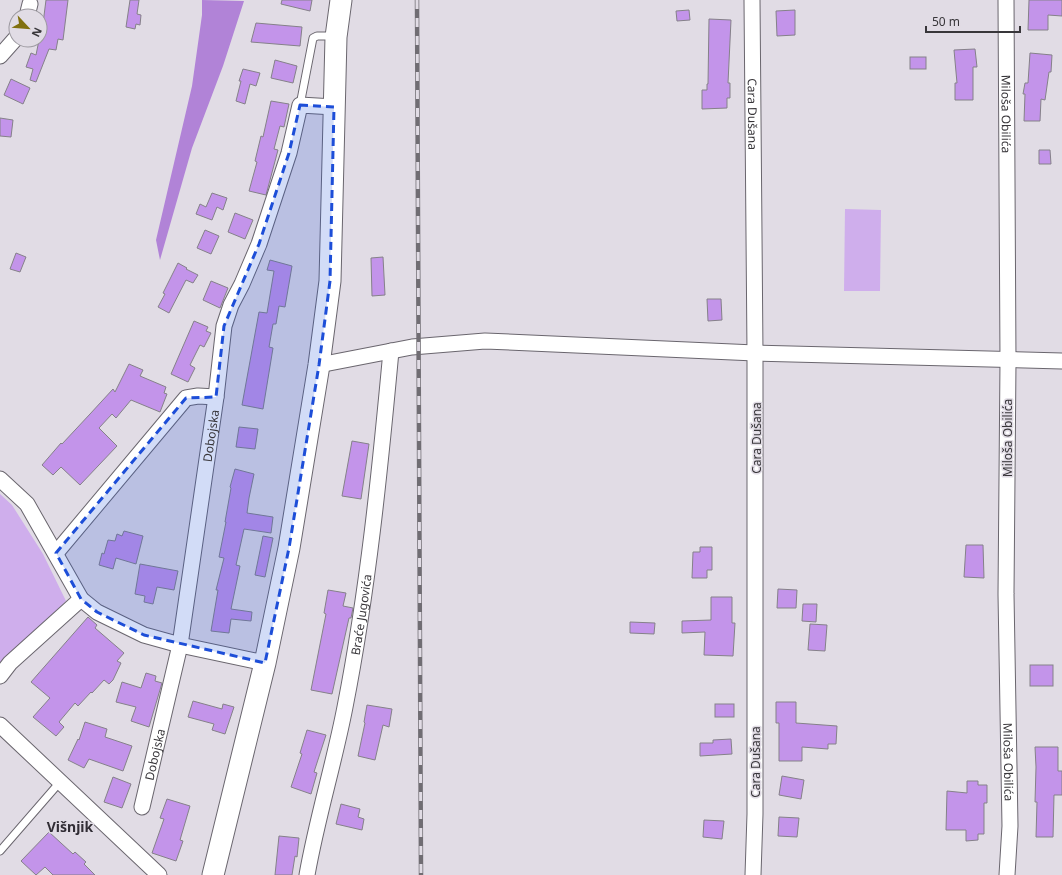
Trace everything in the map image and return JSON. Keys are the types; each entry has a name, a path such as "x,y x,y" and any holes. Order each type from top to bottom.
{"main road":[{"path":"213,875 266,663 289,548 319,365 330,281 336,37 341,0"}],"street":[{"name":"Cara Dušana","path":"752,0 756,353 755,806 753,875"},
{"name":"Miloša Obilića","path":"1006,0 1008,361 1006,594 1010,826 1007,875"},
{"path":"0,56 8,47"},
{"path":"300,105 334,107"},
{"name":"Dobojska","path":"142,807 180,646 216,397 224,326 231,305 242,284 259,244 289,153 300,105"},
{"path":"319,365 419,346 485,342 756,353 1008,361 1062,361"},
{"name":"Braće Jugovića","path":"307,875 312,843 345,708 364,594 391,351"},
{"path":"56,553 186,398 198,396 216,397"},
{"path":"0,479 27,504 81,599 97,612 144,635 180,646 266,663"},
{"path":"0,676 10,663 81,599"},
{"path":"0,725 159,875"}],"lane":[{"path":"300,105 313,38 317,36 336,37"},
{"path":"0,851 60,782"}],"highlighted area":[{"path":"300,105 334,107 330,281 319,365 289,548 265,663 144,635 97,612 81,599 56,553 186,398 216,397 224,326 259,244 289,153"}],"shaded area":[{"path":"202,0 244,1 223,66 192,148 160,260 156,240 192,86 202,15"},
{"path":"845,209 881,210 880,291 844,291"},
{"path":"0,494 12,505 43,554 66,601 4,663 0,669"}],"building":[{"path":"46,0 68,0 63,40 58,39 56,50 49,49 36,82 30,80 33,69 26,67 31,53 36,55 37,48 48,48 48,8 45,8"},
{"path":"130,0 139,0 137,14 141,15 140,25 136,24 135,29 126,27"},
{"path":"282,0 312,0 310,11 281,4"},
{"path":"1029,0 1062,0 1062,16 1048,15 1048,30 1028,30"},
{"path":"689,10 690,20 677,21 676,11"},
{"path":"795,10 795,35 777,36 776,11"},
{"path":"709,19 731,20 728,83 730,83 730,98 727,98 727,108 702,109 702,90 707,90 708,84"},
{"path":"256,23 302,27 300,46 251,42"},
{"path":"975,49 977,67 973,67 973,100 955,100 955,83 957,83 954,50"},
{"path":"1030,53 1052,55 1051,72 1049,72 1045,100 1041,99 1040,121 1024,121 1025,94 1023,94 1025,83 1028,83"},
{"path":"910,57 926,57 926,69 910,69"},
{"path":"275,60 297,66 293,83 271,78"},
{"path":"243,69 260,73 256,86 250,84 245,104 236,101 241,81 239,81"},
{"path":"11,79 30,88 23,104 4,95"},
{"path":"271,101 289,104 284,127 280,126 274,149 278,150 266,195 249,191 257,162 255,161 261,136 263,137"},
{"path":"0,118 13,120 11,137 0,136"},
{"path":"1039,150 1050,150 1051,164 1039,164"},
{"path":"212,193 227,198 223,210 217,207 212,220 196,214 200,204 206,207"},
{"path":"235,213 253,220 245,239 228,232"},
{"path":"205,230 219,236 211,254 197,248"},
{"path":"16,253 26,257 20,272 10,269"},
{"path":"383,257 385,295 372,296 371,258"},
{"path":"270,260 292,266 285,307 279,306 276,324 273,324 269,347 273,348 263,409 242,405 259,312 267,313 274,271 267,270"},
{"path":"178,263 198,275 193,283 186,280 169,313 158,307 165,294 163,293"},
{"path":"211,281 228,288 220,308 203,300"},
{"path":"707,299 721,299 722,320 708,321"},
{"path":"194,321 208,327 206,331 211,333 204,347 200,345 190,365 195,368 188,382 171,374"},
{"path":"129,364 143,370 140,376 166,387 164,393 167,394 160,412 131,400 116,418 112,414 99,428 117,446 80,485 61,467 53,475 42,465 113,389 115,392"},
{"path":"239,427 258,429 255,449 236,447"},
{"path":"352,441 369,444 361,499 342,496"},
{"path":"235,469 254,474 247,513 273,517 271,533 244,529 236,565 240,566 231,609 252,612 251,621 231,619 229,633 211,631 218,590 216,590 224,558 219,557 226,522 230,487"},
{"path":"124,531 143,536 136,564 116,558 113,569 99,565 102,553 104,554 108,540 115,541 117,534 122,536"},
{"path":"263,536 273,538 265,577 255,575"},
{"path":"966,545 983,545 984,578 964,577"},
{"path":"700,547 712,547 712,570 707,570 707,578 692,578 693,552 700,552"},
{"path":"140,564 178,571 174,590 157,587 153,604 144,602 145,596 135,594"},
{"path":"778,589 797,590 796,608 777,608"},
{"path":"328,590 346,593 343,606 353,608 351,618 349,618 332,694 311,690 326,614 324,613"},
{"path":"711,597 732,597 732,623 735,623 733,656 704,655 705,632 682,633 682,621 711,620"},
{"path":"803,604 817,604 816,622 802,621"},
{"path":"88,617 97,625 95,628 124,653 117,661 121,663 113,680 109,684 104,680 78,706 75,703 59,722 64,727 56,736 33,717 50,698 31,682"},
{"path":"630,622 655,623 654,634 630,633"},
{"path":"810,624 827,625 825,651 808,650"},
{"path":"1030,665 1053,665 1053,686 1030,686"},
{"path":"146,673 156,676 155,681 162,683 149,727 131,721 136,707 116,702 122,682 141,688"},
{"path":"193,701 222,709 223,704 234,707 225,734 212,730 214,724 188,717"},
{"path":"776,702 796,702 796,723 837,726 836,744 828,744 828,749 802,747 802,761 779,761 779,723 776,723"},
{"path":"715,704 734,704 734,717 715,717"},
{"path":"367,705 392,709 389,727 383,725 375,760 358,756"},
{"path":"85,722 107,729 105,737 132,746 123,771 89,759 84,768 68,760 78,739 79,740"},
{"path":"307,730 326,735 314,772 317,773 311,794 291,787 302,754 300,753"},
{"path":"731,739 732,754 700,756 700,743 713,743 713,740"},
{"path":"1035,747 1058,747 1058,771 1062,771 1062,795 1054,795 1053,837 1036,837 1037,802 1035,802"},
{"path":"782,776 804,780 801,799 779,795"},
{"path":"113,777 131,784 122,808 104,802"},
{"path":"967,781 978,781 978,785 987,785 987,803 984,803 984,834 978,834 978,840 966,841 966,830 946,830 947,791 967,793"},
{"path":"167,799 190,806 180,840 183,841 176,861 152,853 164,819 160,818"},
{"path":"341,804 360,809 358,817 364,819 362,830 336,824"},
{"path":"779,817 799,818 797,837 778,836"},
{"path":"704,820 724,821 722,839 703,837"},
{"path":"49,832 73,854 75,852 86,862 84,864 95,875 53,875 45,867 36,875 21,861"},
{"path":"279,836 299,838 297,857 295,856 292,875 275,875"}],"railway":[{"path":"417,0 421,875"}],"district":[{"name":"Višnjik","path":"70,826"}]}
